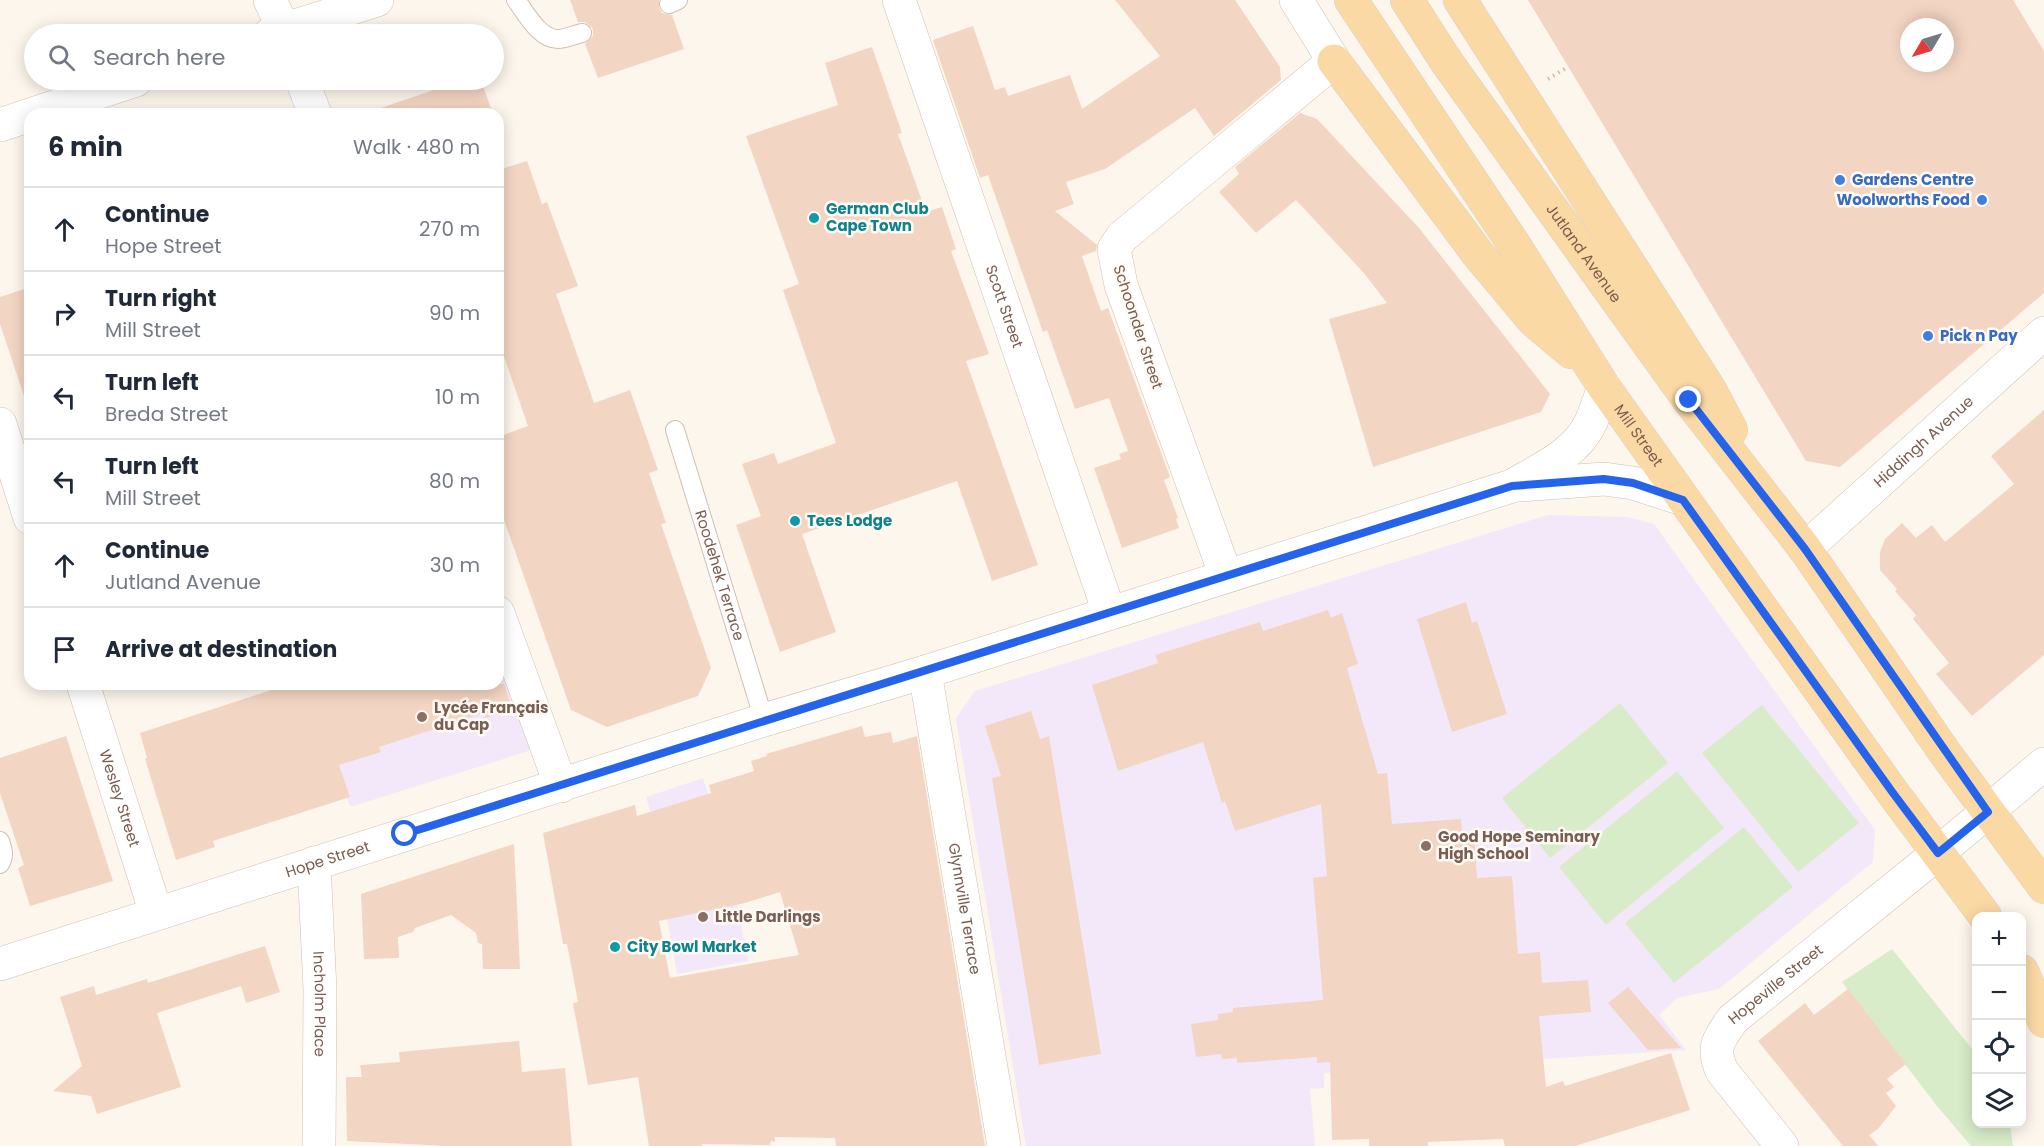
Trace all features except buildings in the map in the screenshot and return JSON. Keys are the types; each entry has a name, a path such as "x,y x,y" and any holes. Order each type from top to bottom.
{"main road":[{"path":"1351,0 1515,246 1598,377"},
{"name":"Jutland Avenue","path":"1407,0 1446,61 1689,400 1768,501"},
{"path":"1460,0 1710,390 1768,501 1805,549 1988,812 2044,887"},
{"path":"1334,61 1478,254 1534,321 1598,377"},
{"name":"Mill Street","path":"1598,377 1683,500 1893,793 1982,912"},
{"path":"2026,980 2044,1021"}],"street":[{"path":"270,0 277,24"},
{"path":"306,24 377,0"},
{"name":"Scott Street","path":"898,0 1109,612"},
{"path":"1296,0 1334,61"},
{"name":"Schoonder Street","path":"1226,576 1121,285 1114,249 1122,237 1334,61"},
{"path":"50,108 105,90"},
{"path":"306,90 313,108"},
{"path":"0,125 24,116"},
{"name":"Hiddingh Avenue","path":"1805,549 2044,333"},
{"name":"Hope Street","path":"0,964 764,720 925,672 1512,486 1560,458 1577,443 1591,423 1598,377"},
{"path":"0,424 24,499"},
{"name":"Hope Street","path":"1512,486 1604,479 1633,483 1683,500"},
{"path":"504,629 561,786"},
{"name":"Glynnville Terrace","path":"925,672 1004,1146"},
{"name":"Wesley Street","path":"85,690 156,913"},
{"name":"Hopeville Street","path":"1782,1146 1722,1071 1716,1059 1716,1047 1722,1034 1733,1019 2044,764"},
{"name":"Incholm Place","path":"314,863 320,990 319,1146"}],"lane":[{"path":"516,0 539,29 551,38 560,40 582,33"},
{"name":"Roodehek Terrace","path":"675,430 764,720"},
{"path":"0,841 3,852 0,864"}],"shaded area":[{"name":"Good Hope Seminary High School","path":"1548,515 1628,517 1654,524 1875,830 1873,862 1719,989 1677,998 1659,1015 1686,1050 1324,1073 1324,1088 1310,1089 1315,1146 1026,1146 956,718 975,691"},
{"name":"Lycée Français du Cap","path":"504,669 532,750 350,807 314,690 504,690"},
{"name":"Little Darlings","path":"703,778 729,860 748,961 677,974 659,873 668,869 646,797"}],"green space":[{"path":"1620,703 1668,763 1550,858 1502,798"},
{"path":"1762,705 1859,823 1798,872 1702,753"},
{"path":"1677,771 1724,828 1606,925 1559,867"},
{"path":"1744,827 1793,887 1674,983 1625,923"},
{"path":"1892,949 1972,1049 1972,1128 2011,1128 2013,1146 1971,1146 1937,1106 1842,982"}],"place":[{"name":"Gardens Centre","path":"1840,180"},
{"name":"Woolworths Food","path":"1982,200"},
{"name":"German Club Cape Town","path":"814,218"},
{"name":"Pick n Pay","path":"1928,336"},
{"name":"Tees Lodge","path":"795,521"},
{"name":"Lycée Français du Cap","path":"422,717"},
{"name":"Good Hope Seminary High School","path":"1426,846"},
{"name":"Little Darlings","path":"703,917"},
{"name":"City Bowl Market","path":"615,947"}],"route":[{"path":"405,834 1512,486 1604,479 1633,483 1683,500 1938,853 1988,812 1805,549 1689,400"}]}
